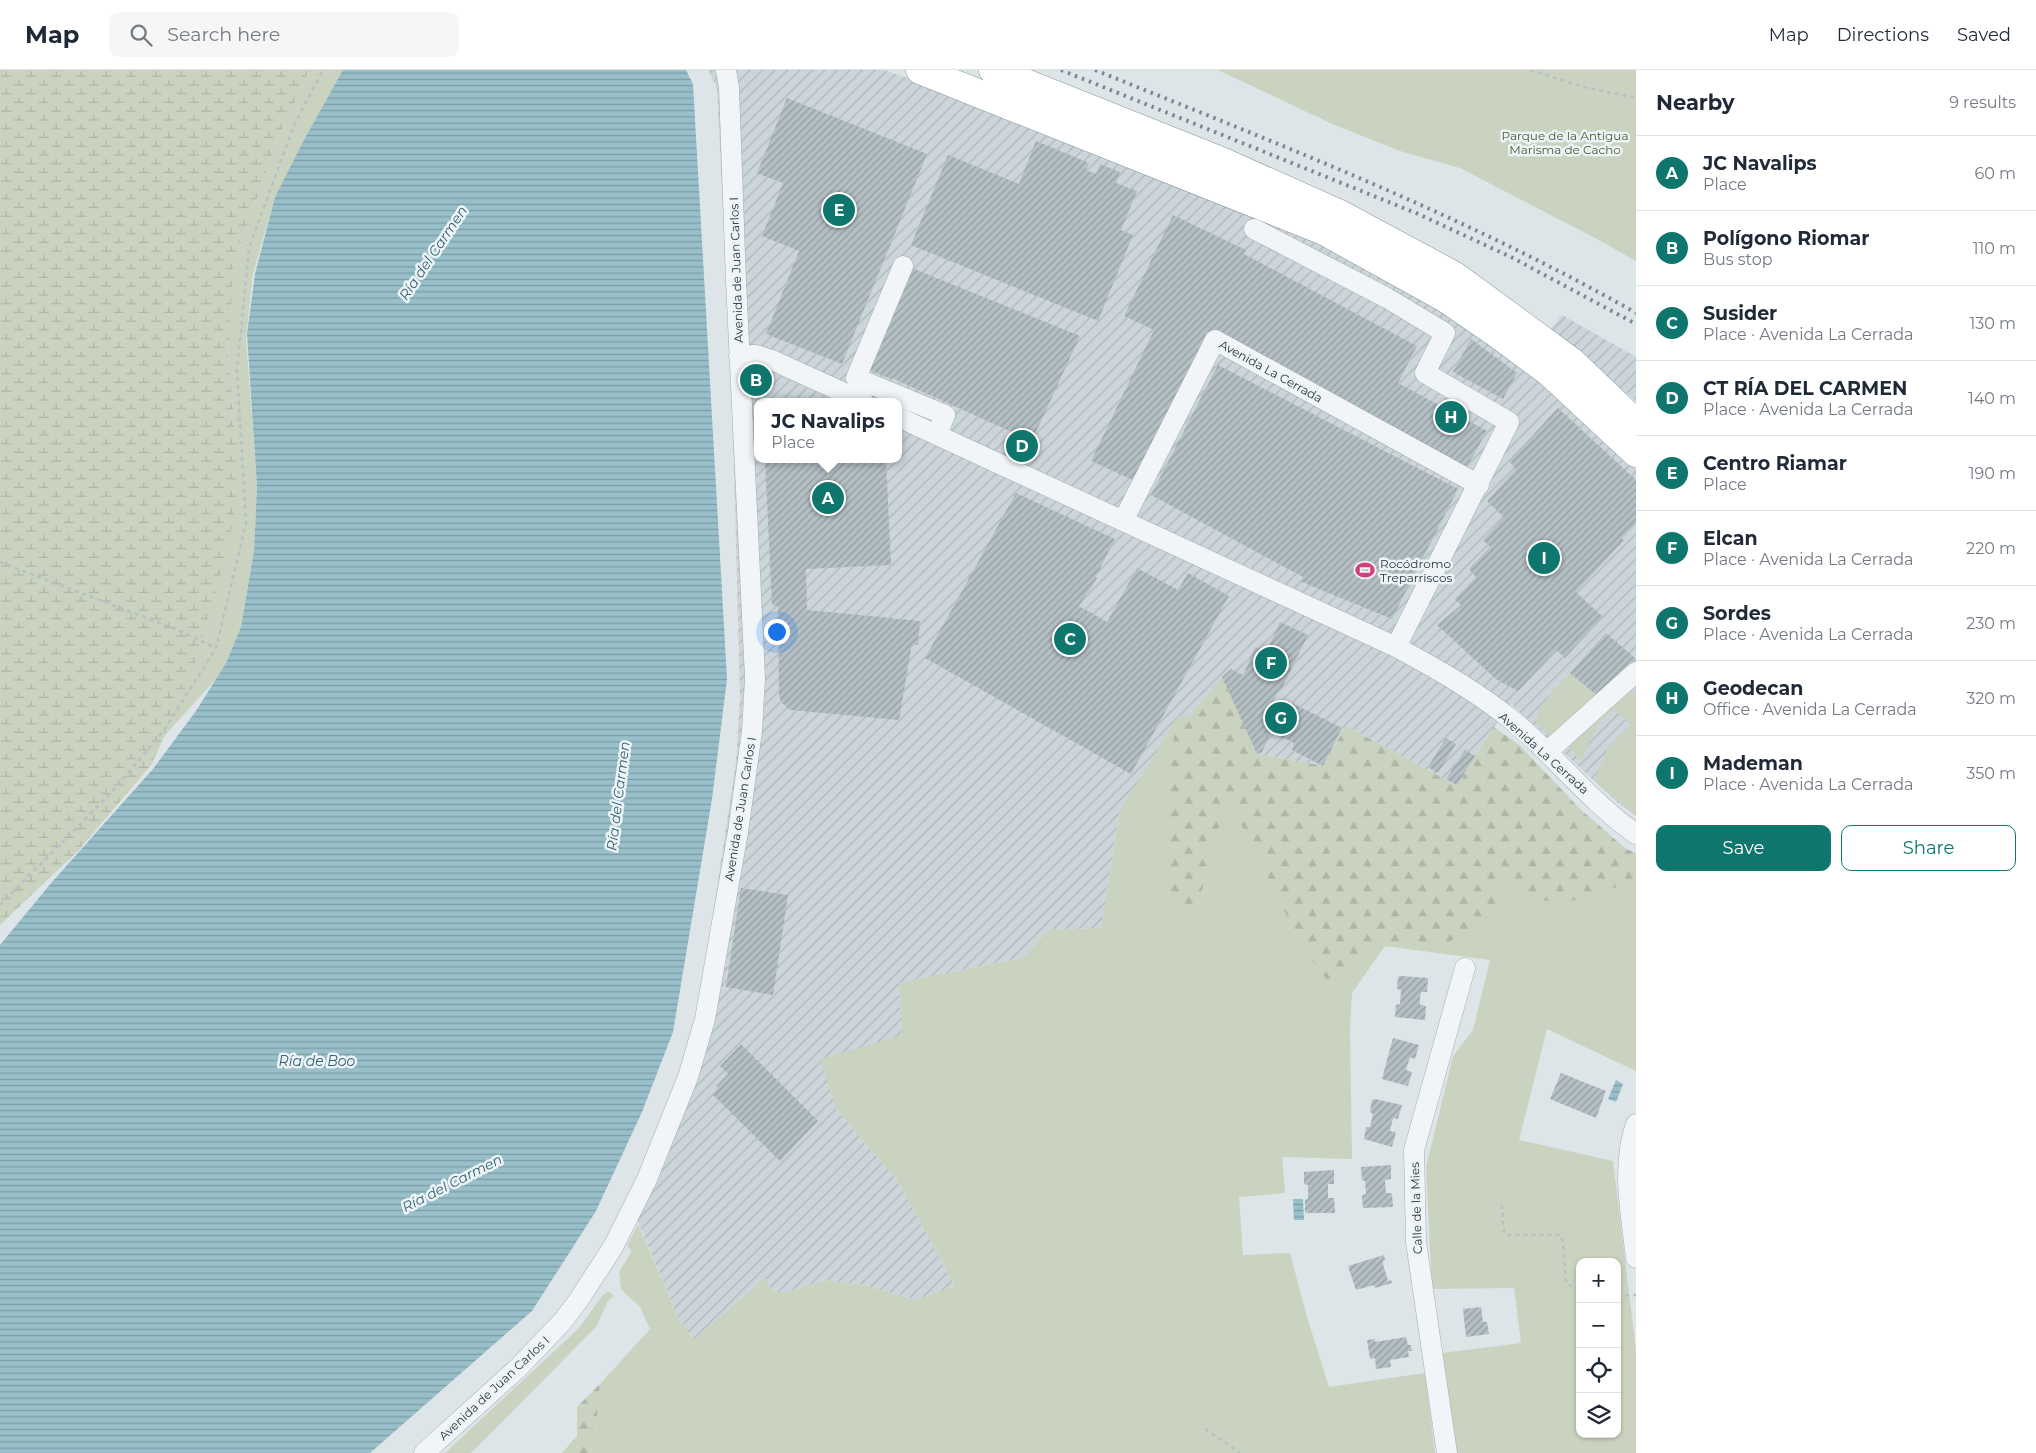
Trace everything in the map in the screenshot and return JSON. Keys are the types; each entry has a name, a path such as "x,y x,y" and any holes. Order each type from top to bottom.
{"highway":[{"path":"920,70 1324,231 1445,298 1499,335 1549,372 1636,453"},
{"path":"993,70 1220,161 1340,214 1455,276 1572,362 1636,423"}],"street":[{"name":"Avenida de Juan Carlos I","path":"424,1453 541,1346 578,1301 613,1247 647,1179 688,1077 705,1019 738,832 752,732 755,678 739,356 729,88 726,70"},
{"path":"1254,229 1387,298 1445,333 1425,373 1509,422 1396,647"},
{"path":"902,266 856,378 945,415 937,435"},
{"name":"Avenida La Cerrada","path":"1123,521 1215,340 1479,485"},
{"path":"739,356 756,355 772,360 855,398"},
{"name":"Avenida La Cerrada","path":"902,419 1396,647 1449,676 1517,724 1607,811 1636,834"},
{"path":"1547,752 1636,672"},
{"name":"Calle de la Mies","path":"1447,1453 1416,1242 1414,1150 1465,968"},
{"path":"1636,1124 1628,1156 1630,1203 1636,1258"}],"path":[{"path":"0,905 111,793 165,729 216,648 246,523 237,370 249,248 294,125 323,70"},
{"path":"1530,70 1584,87 1636,98"},
{"path":"0,562 178,630 216,648"},
{"path":"1502,1205 1502,1228 1507,1235 1560,1235 1563,1242 1566,1282 1576,1289"},
{"path":"1621,1296 1636,1295"},
{"path":"1205,1429 1240,1453"}],"shaded area":[{"path":"708,70 885,70 1034,124 1310,240 1369,268 1475,333 1526,371 1636,469 1636,816 1618,803 1511,704 1494,727 1457,786 1346,726 1323,766 1257,754 1221,678 1188,718 1120,811 1101,928 1048,930 1025,957 899,983 902,1035 836,1109 897,1180 955,1286 915,1300 864,1285 826,1280 790,1291 773,1292 765,1277 694,1340 679,1320 628,1198 664,1114 688,1047 700,1000 736,762 740,697 732,387 717,88"},
{"path":"1562,315 1636,357 1636,401 1551,329"}],"green space":[{"path":"0,70 309,70 277,141 234,263 228,355 236,441 236,509 220,578 192,673 152,764 78,851 0,925"},
{"path":"309,70 345,70 275,197 253,274 246,337 257,487 254,551 241,627 226,663 216,679 0,917 192,673 219,579 236,509 236,441 228,355 234,263 277,141"},
{"name":"Parque de la Antigua Marisma de Cacho","path":"1218,70 1636,70 1636,261 1460,168 1400,151 1330,123"},
{"path":"1570,673 1600,698 1558,733 1550,736 1536,723 1537,716 1548,696"},
{"path":"1222,677 1257,754 1323,766 1346,726 1457,786 1494,727 1520,746 1581,810 1626,849 1636,854 1636,1071 1547,1029 1519,1140 1613,1161 1636,1350 1636,1453 1456,1453 1442,1353 1521,1343 1514,1288 1432,1289 1426,1167 1453,1056 1473,1030 1490,960 1385,946 1352,993 1350,1030 1352,1159 1282,1157 1285,1193 1239,1197 1243,1255 1290,1253 1307,1317 1329,1387 1425,1373 1435,1453 588,1453 594,1444 600,1384 650,1329 640,1307 621,1289 619,1272 632,1251 627,1246 638,1224 679,1320 694,1340 765,1277 773,1292 790,1291 826,1280 864,1285 915,1300 955,1286 897,1180 836,1109 820,1059 902,1035 899,983 1025,957 1048,930 1101,928 1120,811 1178,716 1188,718"},
{"path":"1222,677 1257,754 1323,766 1346,726 1457,786 1494,727 1520,746 1581,810 1626,849 1636,853 1636,886 1626,882 1590,900 1528,901 1506,879 1479,881 1501,906 1448,943 1397,944 1370,950 1328,982 1302,946 1227,796 1196,912 1168,900 1167,775 1178,716 1188,718"},
{"path":"1628,685 1636,695 1636,816 1594,780 1608,748 1631,725 1614,709 1599,723 1581,760 1576,759 1576,754 1573,750 1570,750 1569,743"},
{"path":"609,1291 614,1296 608,1301 596,1327 471,1453 445,1453 579,1328 602,1296"},
{"path":"600,1384 594,1444 588,1453 562,1453 577,1436 577,1407"}],"water":[{"name":"Ría de Boo","path":"343,70 686,70 693,84 727,679 712,799 673,1032 642,1112 596,1211 532,1311 370,1453 0,1453 0,945 52,882 153,769 196,711 226,663 241,627 254,551 257,487 247,334 255,274 275,197"},
{"path":"1616,1080 1623,1084 1616,1102 1608,1099"},
{"path":"1293,1199 1303,1199 1304,1220 1294,1220"}],"building":[{"path":"787,98 927,154 842,364 766,334 799,251 762,236 783,183 757,173"},
{"path":"1036,141 1089,163 1086,170 1096,174 1100,164 1120,172 1116,183 1137,191 1121,230 1133,235 1098,321 911,245 948,155 1019,184"},
{"path":"1173,215 1246,250 1244,254 1417,346 1398,383 1487,431 1465,470 1207,332 1135,481 1091,461 1154,330 1124,316"},
{"path":"907,266 1080,336 1032,441 892,378 866,369"},
{"path":"1471,339 1517,373 1503,399 1453,372"},
{"path":"1218,365 1458,489 1392,619 1302,582 1303,577 1151,495"},
{"path":"1558,408 1636,480 1636,524 1622,538 1624,540 1576,592 1603,617 1565,658 1556,650 1518,691 1496,679 1437,625 1461,605 1455,599 1476,577 1469,569 1490,547 1483,540 1504,517 1487,501 1516,469 1509,461"},
{"path":"1018,438 1031,444 1026,454 1014,448"},
{"path":"765,463 886,463 891,565 806,569 807,610 920,621 918,645 912,644 899,720 790,710 781,702 779,695 778,606 772,605"},
{"path":"1016,493 1115,539 1096,576 1097,578 1079,606 1107,622 1137,568 1178,590 1188,573 1229,596 1131,774 925,658"},
{"path":"1280,622 1308,635 1280,692 1278,691 1273,702 1283,707 1288,701 1342,728 1323,766 1292,750 1294,743 1271,732 1262,752 1257,754 1222,677 1231,669 1243,675 1256,647 1266,652"},
{"path":"1606,633 1636,659 1600,698 1570,673"},
{"path":"1446,738 1456,744 1438,773 1428,767"},
{"path":"1465,750 1475,756 1457,785 1446,779"},
{"path":"741,888 788,895 773,995 726,987"},
{"path":"1398,977 1428,978 1427,992 1421,992 1420,998 1420,1005 1426,1006 1425,1020 1395,1017 1396,1005 1400,1004 1401,990 1397,989"},
{"path":"1393,1038 1419,1045 1415,1059 1410,1057 1406,1070 1412,1072 1408,1086 1382,1079"},
{"path":"741,1044 818,1121 780,1161 713,1095 719,1088 716,1086 728,1074 720,1066"},
{"path":"1561,1073 1606,1091 1596,1118 1550,1099"},
{"path":"1372,1100 1402,1105 1398,1119 1393,1118 1390,1131 1396,1132 1392,1147 1364,1139 1366,1127 1370,1127 1373,1114 1370,1112"},
{"path":"1391,1165 1391,1179 1385,1180 1386,1193 1392,1193 1393,1207 1363,1208 1362,1195 1366,1194 1361,1167"},
{"path":"1334,1170 1334,1184 1328,1184 1328,1198 1334,1198 1335,1213 1305,1212 1305,1200 1308,1199 1308,1185 1304,1184 1304,1172"},
{"path":"1384,1255 1385,1260 1383,1264 1388,1281 1391,1280 1392,1283 1375,1288 1374,1285 1356,1290 1348,1266"},
{"path":"1481,1307 1483,1322 1487,1322 1489,1334 1466,1337 1463,1309"},
{"path":"1406,1337 1412,1351 1408,1351 1409,1357 1390,1360 1391,1367 1376,1369 1375,1358 1370,1359 1367,1340 1375,1339 1375,1342"}],"railway":[{"path":"1061,70 1416,213 1511,257 1636,324"},
{"path":"1095,70 1370,182 1505,244 1571,277 1636,313"}],"place":[{"name":"Centro Riamar","path":"839,210"},
{"name":"Polígono Riomar","path":"756,380"},
{"name":"Geodecan","path":"1451,417"},
{"name":"CT RÍA DEL CARMEN","path":"1022,446"},
{"name":"JC Navalips","path":"828,498"},
{"name":"Mademan","path":"1544,558"},
{"name":"Rocódromo Treparriscos","path":"1365,570"},
{"name":"Susider","path":"1070,639"},
{"name":"Elcan","path":"1271,663"},
{"name":"Sordes","path":"1281,718"}],"water label":[{"name":"Ría del Carmen","path":"433,253"},
{"name":"Ría del Carmen","path":"618,796"},
{"name":"Ría del Carmen","path":"452,1183"}]}
